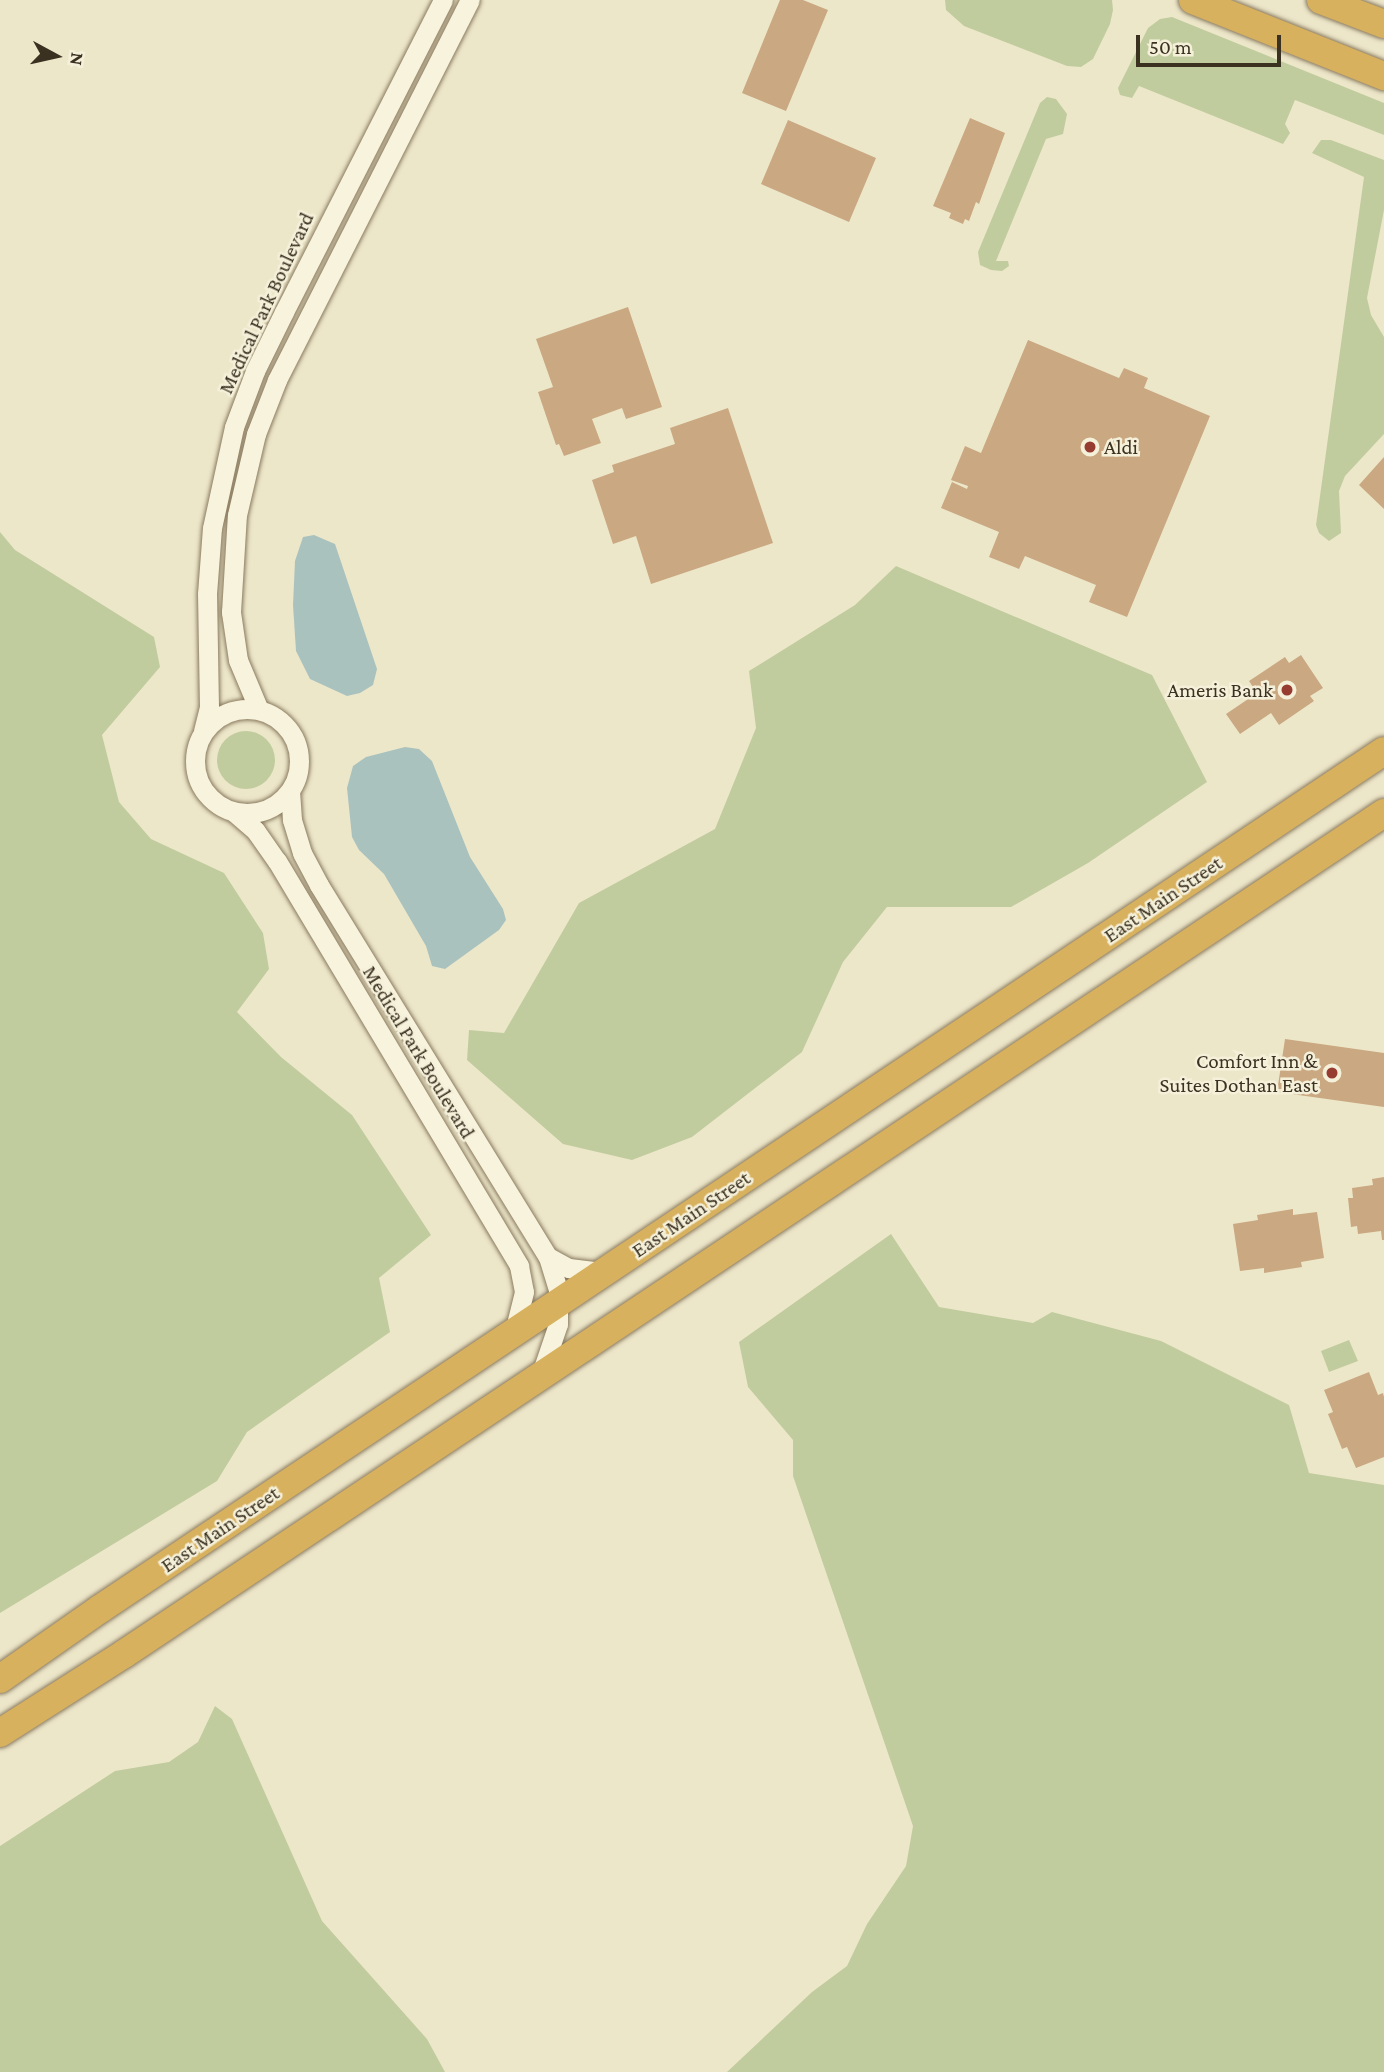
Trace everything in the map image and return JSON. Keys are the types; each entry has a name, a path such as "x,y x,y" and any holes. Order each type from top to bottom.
{"highway":[{"path":"1193,0 1384,76"},
{"path":"1321,0 1384,24"},
{"name":"East Main Street","path":"0,1679 1384,751"},
{"path":"0,1733 540,1377 1384,813"}],"street":[{"name":"Medical Park Boulevard","path":"203,731 209,708 207,594 212,528 234,427 272,335 443,0"},
{"name":"Medical Park Boulevard","path":"259,710 238,660 231,611 237,514 256,434 277,380 470,0"},
{"path":"234,710 259,710 281,722 296,743 299,768 289,791 270,808 246,814 234,812 212,800 197,780 194,755 203,731 222,714 234,710"},
{"name":"Medical Park Boulevard","path":"289,791 292,820 302,853 319,885 548,1257 559,1303 553,1341 540,1377"},
{"name":"Medical Park Boulevard","path":"234,812 255,830 277,861 519,1266 524,1292 514,1332"},
{"path":"548,1257 569,1268 604,1272"}],"green space":[{"path":"945,0 1112,0 1113,10 1110,24 1093,59 1081,67 1067,66 964,26 946,10"},
{"path":"1172,17 1384,103 1384,135 1295,100 1285,124 1290,133 1283,144 1139,86 1132,98 1120,95 1118,88 1148,28 1160,19"},
{"path":"1047,97 1056,99 1067,114 1063,134 1046,139 996,261 1008,261 1009,266 1002,271 991,270 980,265 978,252 1040,103"},
{"path":"1321,140 1331,140 1384,160 1384,210 1367,298 1371,315 1384,337 1384,434 1345,476 1339,491 1341,533 1329,541 1319,533 1316,525 1364,177 1312,153"},
{"path":"0,532 15,550 154,637 160,667 102,735 119,802 151,839 224,873 263,933 269,969 237,1012 281,1057 352,1115 431,1235 379,1278 390,1332 247,1432 217,1481 0,1613"},
{"path":"896,566 1152,675 1207,782 1088,863 1011,907 887,907 843,962 802,1052 692,1137 632,1160 563,1144 467,1060 469,1030 504,1033 579,903 715,829 756,728 749,671 855,605"},
{"path":"246,731 257,733 270,744 275,760 273,771 262,784 246,789 235,787 222,776 217,760 219,749 230,736"},
{"path":"891,1234 939,1307 1033,1323 1052,1312 1161,1341 1289,1405 1309,1473 1384,1485 1384,2072 727,2072 812,1992 847,1966 867,1924 906,1866 913,1826 793,1476 793,1440 748,1387 739,1342"},
{"path":"1349,1340 1358,1361 1329,1372 1321,1351"},
{"path":"215,1706 232,1719 322,1921 427,2039 445,2072 0,2072 0,1846 115,1771 169,1762 198,1742"}],"water":[{"path":"314,535 335,544 377,669 373,685 360,693 347,696 310,679 296,651 293,605 295,561 303,537"},
{"path":"405,747 419,749 432,761 470,857 503,909 506,920 499,930 445,969 432,966 426,946 384,874 359,850 352,837 347,788 353,766 366,757"}],"building":[{"path":"780,0 803,0 828,10 786,111 742,93"},
{"path":"970,118 1005,133 979,204 976,202 969,221 965,219 963,224 949,218 951,213 933,206"},
{"path":"788,120 876,158 849,222 761,184"},
{"path":"628,307 662,407 626,419 622,408 592,419 601,443 564,456 559,444 556,445 538,392 553,387 536,339"},
{"path":"1028,340 1119,378 1124,368 1148,378 1144,388 1210,416 1127,617 1089,602 1096,585 1025,556 1019,569 989,557 999,532 941,508 952,482 967,489 968,486 951,480 965,446 981,453"},
{"path":"728,408 773,543 651,584 636,536 613,544 592,480 614,472 612,465 675,444 670,428"},
{"path":"1384,457 1384,509 1359,485"},
{"name":"Ameris Bank","path":"1301,655 1323,688 1310,696 1314,701 1279,725 1271,713 1240,734 1226,714 1257,693 1249,681 1285,657 1289,663"},
{"name":"Comfort Inn & Suites Dothan East","path":"1285,1039 1384,1053 1384,1107 1277,1092"},
{"path":"1384,1177 1382,1240 1381,1231 1358,1234 1357,1226 1351,1227 1348,1198 1353,1198 1352,1188 1373,1185 1372,1179"},
{"path":"1293,1209 1293,1215 1317,1212 1324,1258 1301,1262 1302,1267 1264,1273 1264,1268 1240,1271 1233,1224 1258,1220 1257,1215"},
{"path":"1369,1372 1378,1395 1383,1393 1384,1397 1384,1457 1356,1468 1347,1447 1342,1449 1328,1414 1333,1412 1324,1390"}],"place":[{"name":"Aldi","path":"1090,447"},
{"name":"Ameris Bank","path":"1287,690"},
{"name":"Comfort Inn & Suites Dothan East","path":"1332,1073"}]}
